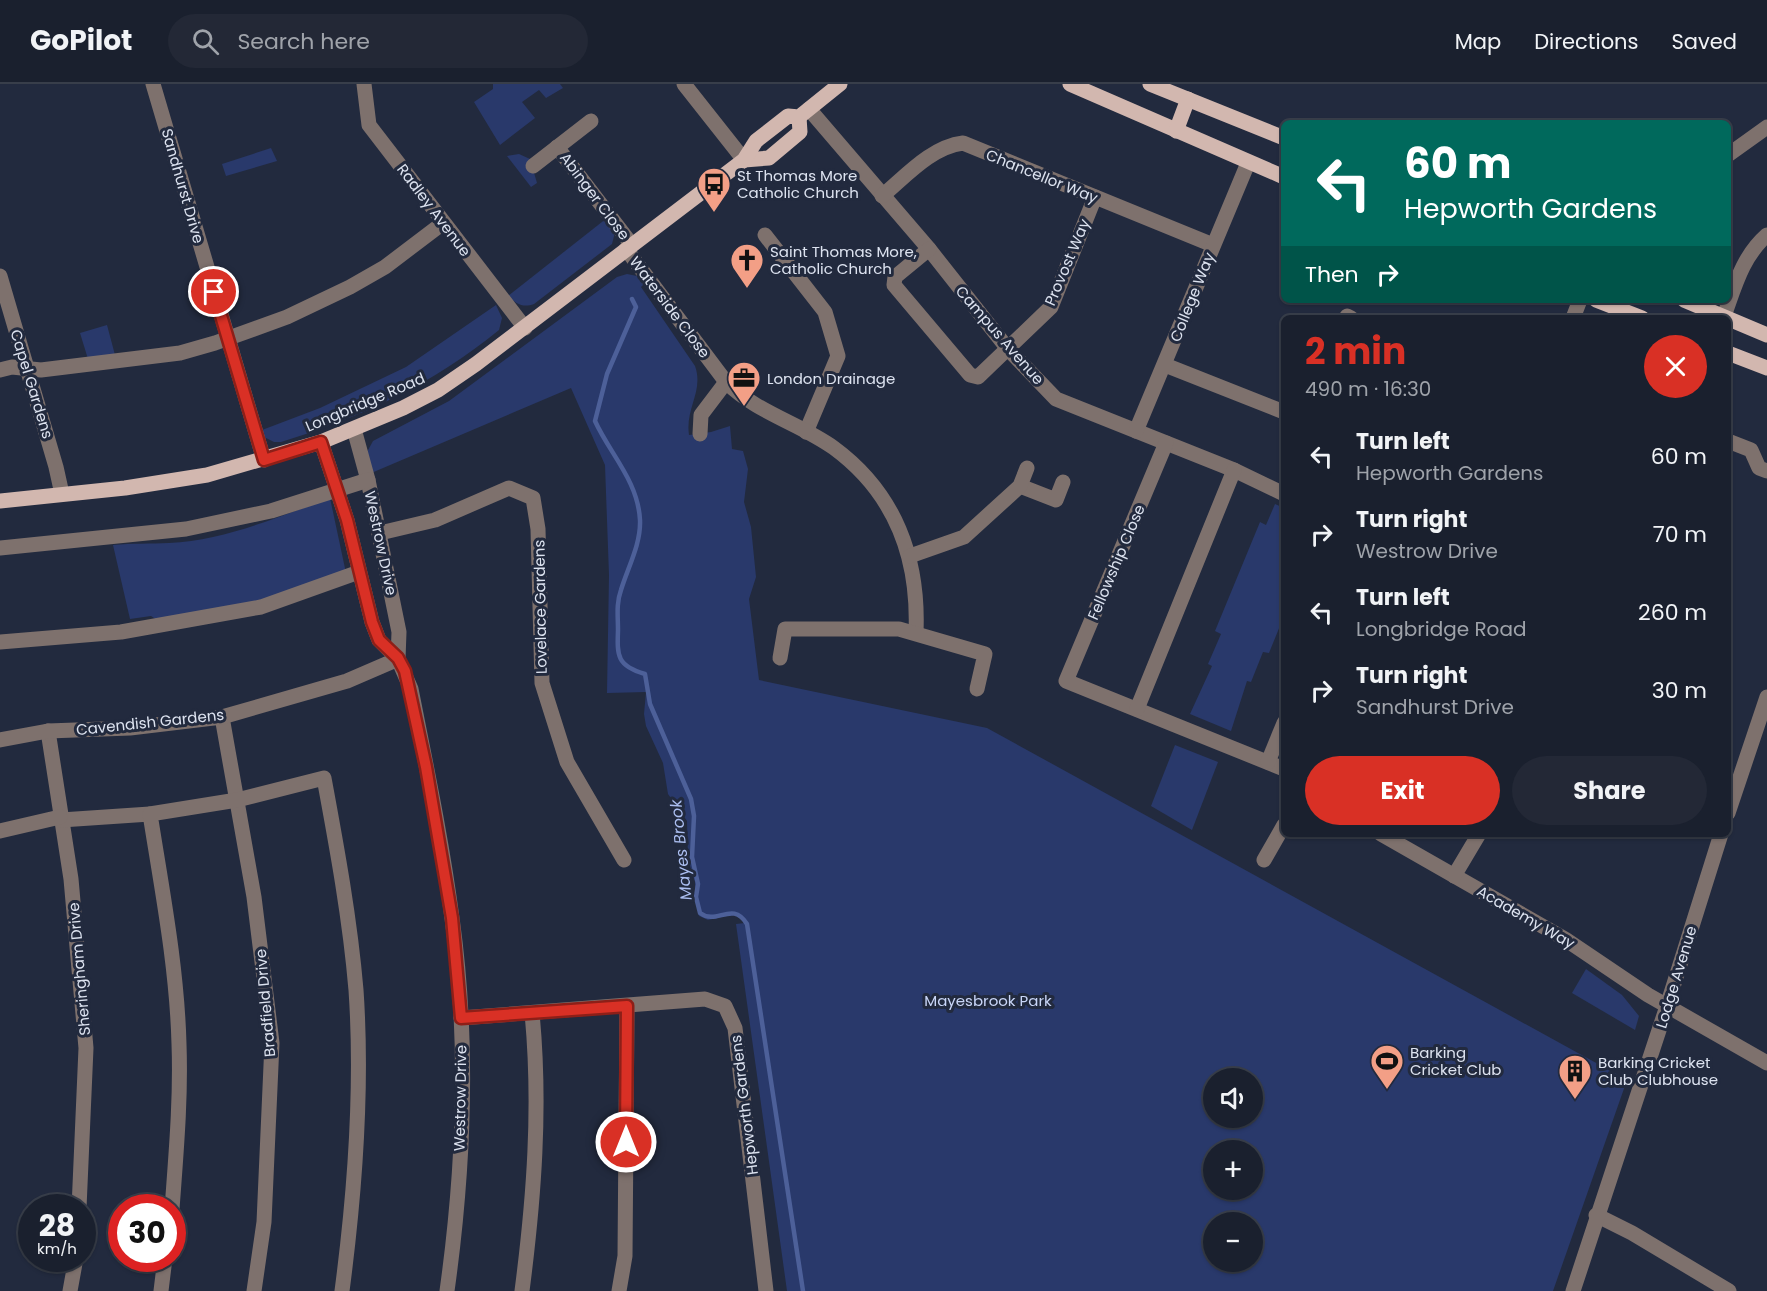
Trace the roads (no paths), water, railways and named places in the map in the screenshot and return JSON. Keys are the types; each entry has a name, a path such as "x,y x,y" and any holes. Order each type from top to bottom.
{"main road":[{"name":"Longbridge Road","path":"0,501 125,488 207,475 321,442 438,390 525,328 744,160 756,141 788,116 804,113 840,84"},
{"path":"1070,84 1281,176"},
{"path":"1150,84 1281,137"},
{"path":"1176,131 1188,99"},
{"name":"Longbridge Road","path":"744,160 769,158 800,132 804,113"},
{"path":"1692,303 1722,315"},
{"path":"1623,305 1638,315"},
{"path":"1731,319 1767,335"},
{"path":"1731,354 1767,368"}],"street":[{"name":"Sandhurst Drive","path":"153,84 264,460"},
{"name":"Radley Avenue","path":"364,84 369,125 525,328"},
{"path":"684,84 744,160"},
{"name":"Campus Avenue","path":"804,113 929,249 1008,348 1056,399 1234,470 1281,493"},
{"path":"533,166 591,121"},
{"path":"1731,153 1767,127"},
{"name":"Chancellor Way","path":"882,196 946,145 963,143 1213,245"},
{"name":"Abinger Close","path":"557,147 629,247"},
{"name":"College Way","path":"1136,431 1248,163"},
{"name":"Provost Way","path":"929,249 895,277 894,285 970,375 978,377 1051,308 1095,197"},
{"path":"0,370 12,367 41,370 180,353 228,338 287,317 350,287 385,267 443,223"},
{"path":"765,235 825,312 838,356 806,432"},
{"path":"1731,297 1745,260 1754,246 1767,235"},
{"name":"Waterside Close","path":"629,247 726,382 756,407 834,448 867,478 891,512 910,556 917,610 916,632"},
{"name":"Capel Gardens","path":"0,276 62,494"},
{"path":"1165,365 1281,411"},
{"path":"700,434 701,415 726,382"},
{"name":"Westrow Drive","path":"354,429 380,533 399,632 398,658"},
{"name":"Westrow Drive","path":"321,442 338,489 372,622 379,640 398,658 411,689 429,779 452,918 461,1018 460,1145 447,1291"},
{"path":"1731,442 1751,450 1759,468 1767,471"},
{"name":"Fellowship Close","path":"1137,709 1066,681 1166,443"},
{"path":"910,556 964,537 1020,486 1027,468"},
{"path":"1234,470 1137,709 1281,768"},
{"path":"0,548 186,529 272,511 368,480"},
{"path":"1020,486 1056,500 1063,482"},
{"name":"Lovelace Gardens","path":"380,533 435,520 509,488 533,498 538,529 542,683 567,762 624,860"},
{"path":"0,642 120,632 261,606 359,572"},
{"path":"780,658 785,629 849,627 916,632 985,654 976,689"},
{"name":"Cavendish Gardens","path":"0,740 48,731 130,728 222,717 347,681 398,658"},
{"path":"1731,804 1767,699"},
{"name":"Bradfield Drive","path":"222,717 254,897 272,1043 264,1222 254,1291"},
{"path":"1268,762 1281,730"},
{"name":"Sheringham Drive","path":"48,731 72,879 86,1048 80,1194"},
{"path":"0,831 61,819 150,814 237,800 324,778 349,928 356,992 358,1127 342,1291"},
{"path":"150,814 170,940 179,1043 180,1086 173,1194"},
{"path":"1264,860 1281,830"},
{"name":"Academy Way","path":"1386,837 1565,939 1667,1006 1767,1063"},
{"path":"1454,876 1477,837"},
{"name":"Lodge Avenue","path":"1573,1291 1720,837"},
{"name":"Hepworth Gardens","path":"461,1018 705,999 725,1006 735,1029 766,1291"},
{"path":"619,1291 625,1256 627,1006"},
{"path":"522,1291 530,1238 538,1103 532,1013"},
{"path":"1596,1215 1632,1233 1730,1291"},
{"path":"70,1291 73,1272"},
{"path":"161,1291 163,1272"}],"waterway":[{"name":"Mayes Brook","path":"632,299 636,307 607,374 595,421 629,480 640,520 636,547 618,600 619,653 624,663 645,674 650,704 691,799 694,816 692,857 698,884 696,897 700,913 712,917 736,914 747,924 803,1291"}],"place":[{"name":"St Thomas More Catholic Church","path":"714,213"},
{"name":"Saint Thomas More, Catholic Church","path":"747,289"},
{"name":"London Drainage","path":"744,407"},
{"name":"Barking Cricket Club","path":"1387,1090"},
{"name":"Barking Cricket Club Clubhouse","path":"1575,1100"}],"park label":[{"name":"Mayesbrook Park","path":"988,1000"}]}
